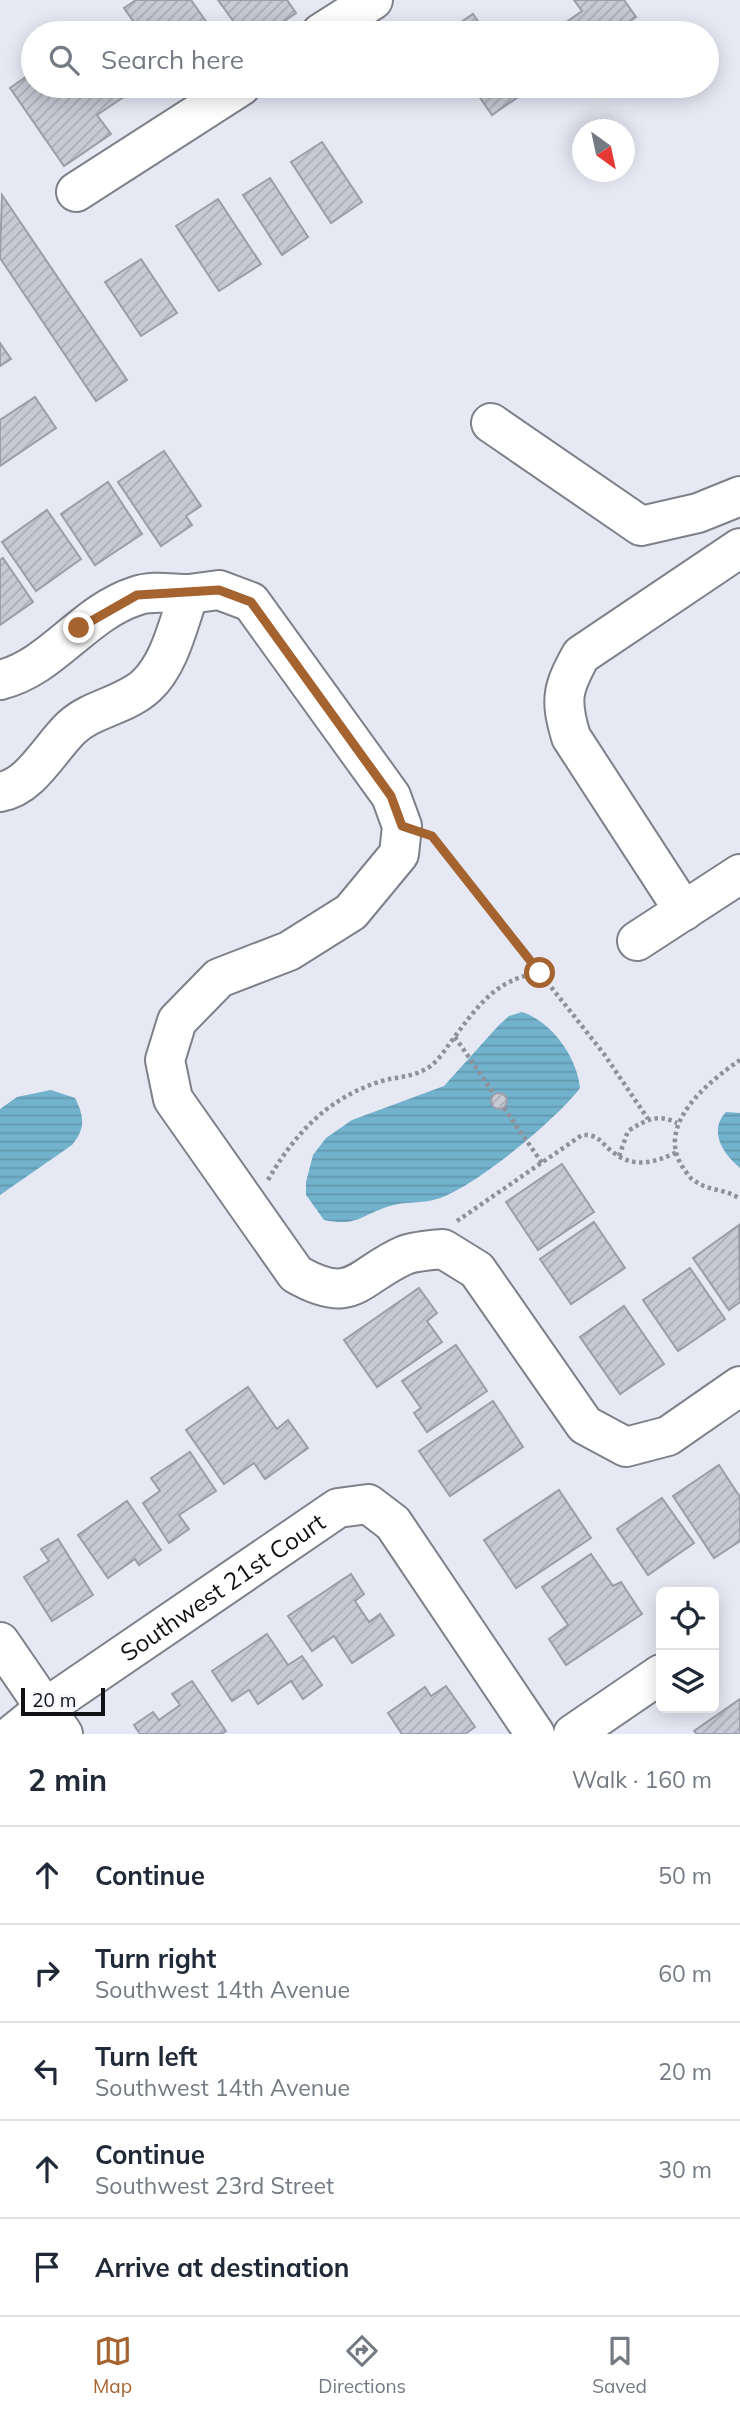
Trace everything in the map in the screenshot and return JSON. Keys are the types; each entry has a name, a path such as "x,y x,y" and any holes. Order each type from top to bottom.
{"street":[{"path":"340,21 373,0"},
{"path":"76,192 221,98"},
{"path":"491,422 641,526 698,513 740,496"},
{"path":"684,911 571,737 562,707 566,683 580,655 740,548"},
{"path":"0,681 30,669 79,628 122,602 151,593 189,594 219,590 251,602 391,796 402,826 399,855 351,912 289,951 219,978 177,1021 165,1060 173,1099 296,1274 323,1290 357,1285 406,1255 443,1249 477,1270 585,1425 626,1447 668,1436 740,1386"},
{"path":"0,792 25,779 83,718 130,697 146,686 166,658 189,594"},
{"path":"637,941 740,874"},
{"name":"Southwest 21st Court","path":"13,1734 54,1721 338,1508 368,1504 393,1523 536,1734"},
{"path":"0,1642 54,1721"},
{"path":"573,1734 656,1677"}],"path":[{"path":"402,826 432,836 604,1054 648,1119"},
{"path":"246,1202 265,1186 281,1157 310,1121 327,1106 383,1081 425,1070 456,1040 486,996 521,975 540,973"},
{"path":"456,1040 494,1094"},
{"path":"740,1060 692,1102 677,1123 674,1141 678,1161 694,1181 733,1193 740,1199"},
{"path":"504,1108 542,1163"},
{"path":"619,1156 628,1131 648,1119 663,1116 677,1123"},
{"path":"443,1249 446,1228 582,1135 592,1135 603,1140 619,1156 633,1161 654,1163 677,1152"}],"water":[{"path":"522,1012 553,1032 574,1064 580,1088 569,1101 514,1151 453,1192 431,1201 390,1206 352,1221 324,1220 306,1195 306,1182 313,1155 326,1138 352,1120 444,1086 499,1025 509,1016"},
{"path":"51,1090 75,1098 82,1116 80,1133 72,1145 0,1195 0,1109 17,1097"},
{"path":"726,1112 740,1113 740,1168 723,1149 718,1134 718,1127"}],"building":[{"path":"136,0 191,0 206,21 133,21 124,8"},
{"path":"218,0 287,0 296,13 284,21 233,21"},
{"path":"574,0 624,0 636,17 630,21 568,21 582,11"},
{"path":"473,14 478,21 463,21"},
{"path":"21,80 21,98 122,98 97,115 111,134 64,166 10,88"},
{"path":"480,98 517,98 492,115"},
{"path":"322,142 362,202 331,223 291,162"},
{"path":"270,178 308,237 282,255 243,195"},
{"path":"2,195 127,380 96,401 0,258"},
{"path":"218,199 261,264 219,291 176,226"},
{"path":"141,259 177,313 141,336 105,282"},
{"path":"0,343 11,359 0,366"},
{"path":"35,397 56,428 0,466 0,420"},
{"path":"164,451 201,506 186,516 192,525 161,546 118,482"},
{"path":"108,482 142,534 95,565 61,514"},
{"path":"47,510 81,559 36,591 2,542"},
{"path":"3,558 33,602 0,625 0,560"},
{"path":"496,1093 502,1093 507,1101 505,1107 496,1109 491,1104 491,1098"},
{"path":"562,1164 594,1212 538,1250 506,1202"},
{"path":"594,1222 625,1268 571,1304 540,1259"},
{"path":"739,1225 740,1302 729,1310 693,1258"},
{"path":"690,1268 725,1319 678,1351 643,1300"},
{"path":"419,1288 437,1313 427,1321 442,1342 377,1387 344,1340"},
{"path":"624,1306 664,1364 620,1394 580,1337"},
{"path":"456,1345 487,1391 427,1432 414,1413 421,1408 402,1381"},
{"path":"248,1387 277,1429 288,1420 308,1448 265,1479 254,1463 224,1484 186,1430"},
{"path":"493,1401 523,1447 450,1496 419,1451"},
{"path":"190,1452 216,1491 179,1515 189,1529 169,1543 143,1503 160,1491 151,1478"},
{"path":"719,1465 740,1497 740,1541 714,1558 673,1496"},
{"path":"559,1490 591,1538 516,1588 484,1540"},
{"path":"662,1498 694,1543 648,1575 617,1529"},
{"path":"127,1501 161,1550 139,1565 135,1559 108,1578 78,1535"},
{"path":"58,1539 93,1595 52,1621 24,1577 49,1561 41,1549"},
{"path":"591,1554 613,1586 621,1582 642,1614 566,1665 549,1639 568,1625 542,1587"},
{"path":"351,1574 364,1594 355,1601 369,1622 380,1614 394,1635 352,1663 334,1636 312,1651 288,1616"},
{"path":"267,1634 288,1665 302,1656 322,1685 303,1699 291,1681 258,1704 249,1690 232,1701 212,1671"},
{"path":"192,1681 226,1731 222,1734 140,1734 134,1725 153,1712 159,1720 180,1705 172,1694"},
{"path":"446,1686 475,1727 465,1734 402,1734 388,1713 425,1687 431,1696"},
{"path":"740,1699 740,1734 697,1734 694,1731"}],"route":[{"path":"79,628 137,595 189,594 219,590 251,602 391,796 402,826 432,836 540,973"}]}
